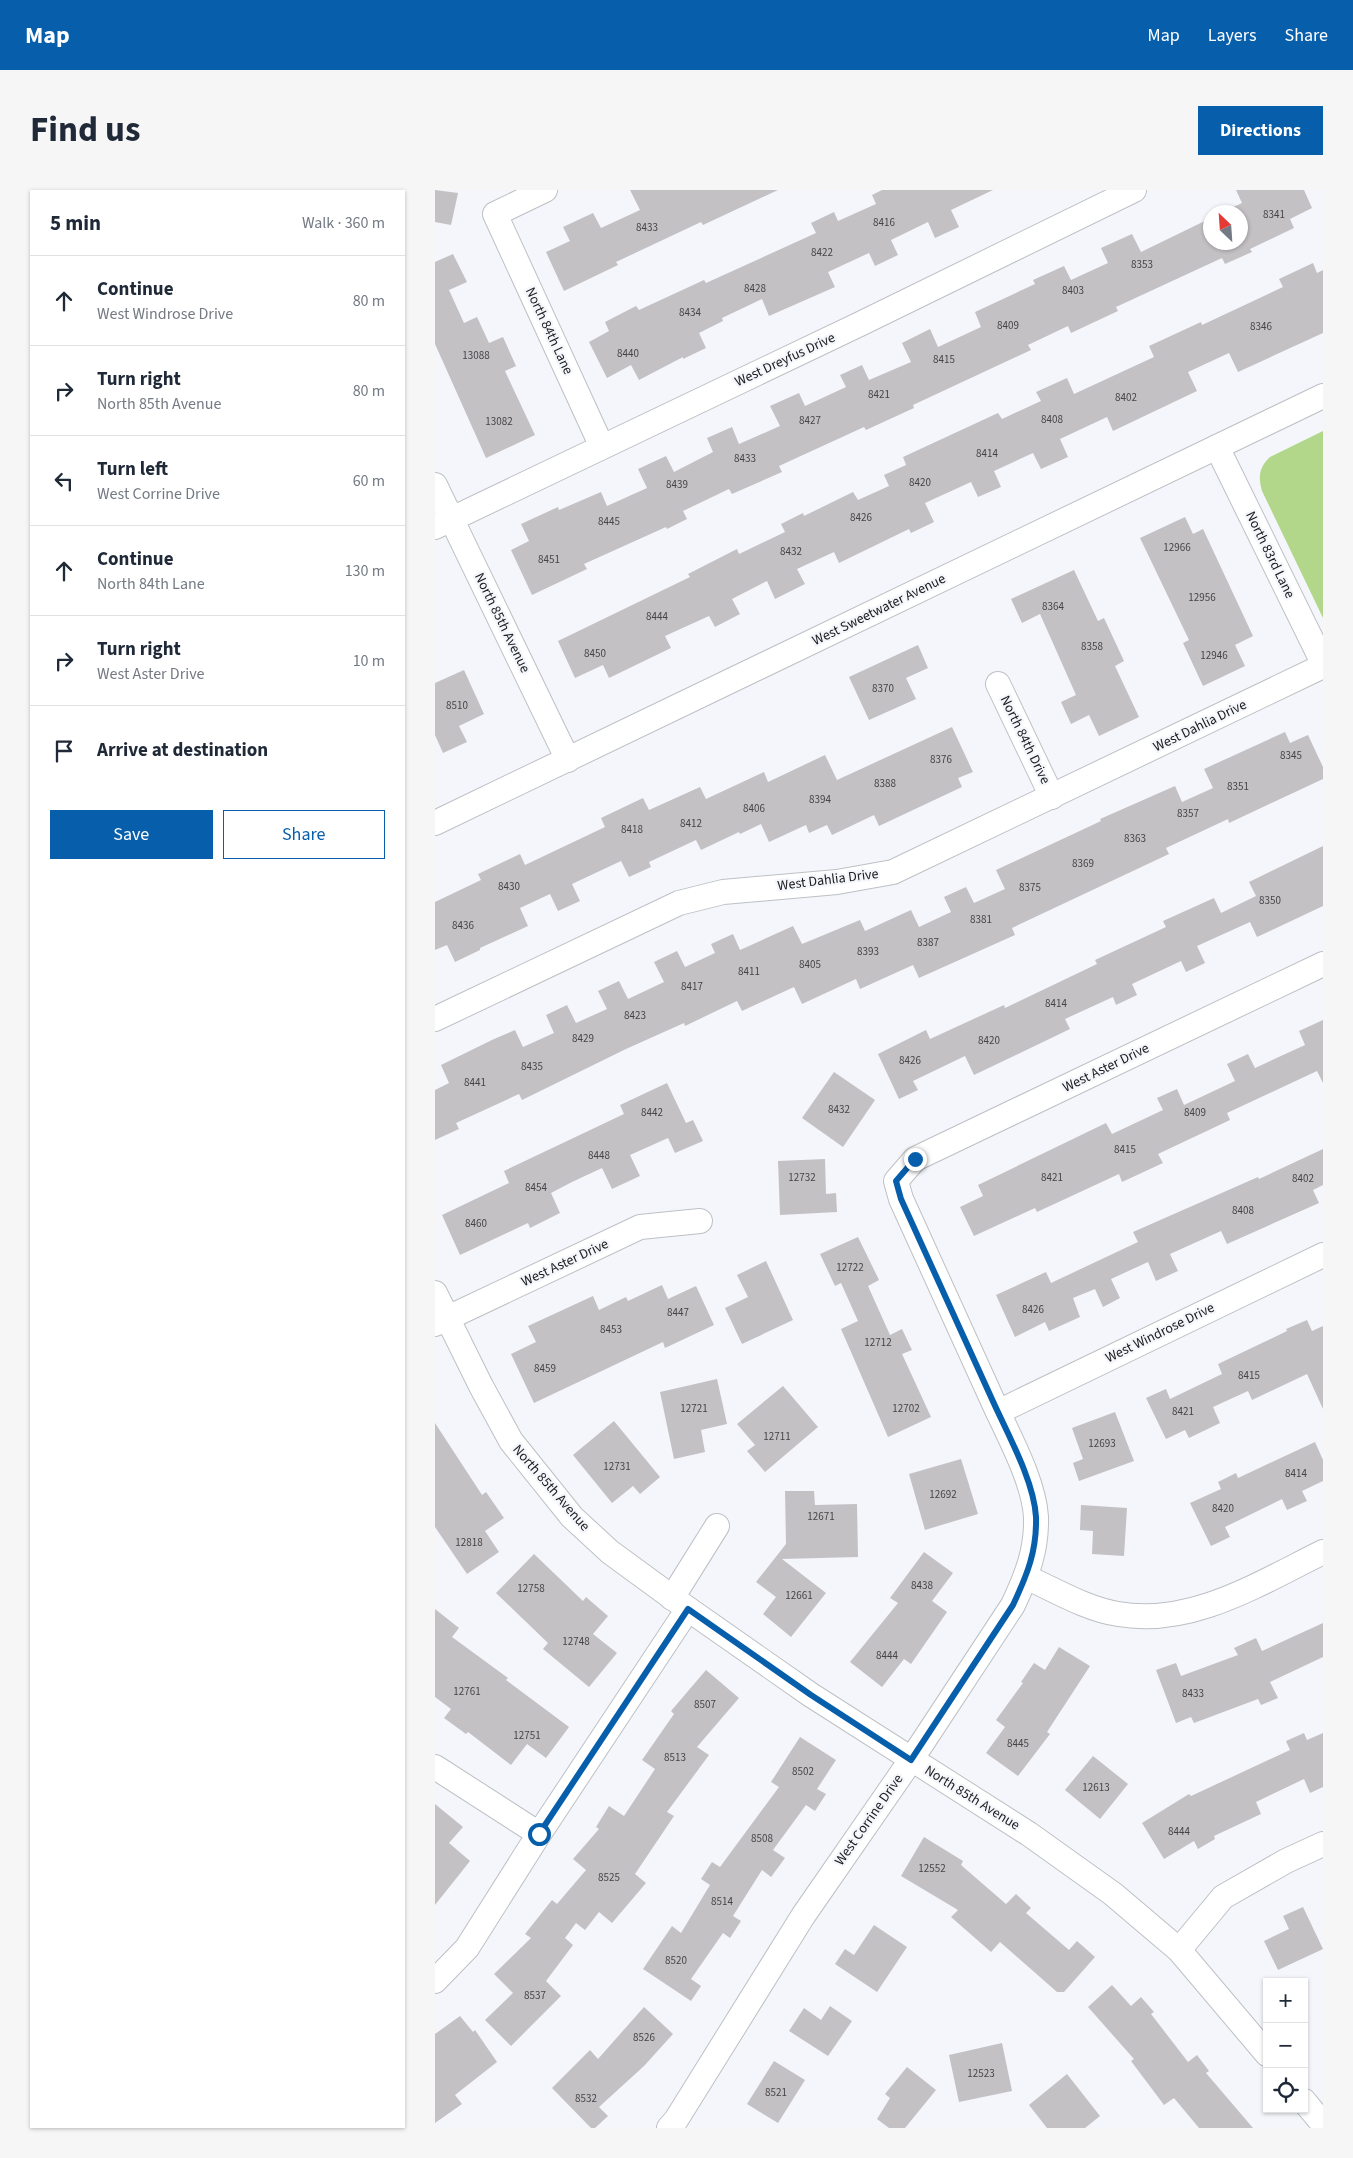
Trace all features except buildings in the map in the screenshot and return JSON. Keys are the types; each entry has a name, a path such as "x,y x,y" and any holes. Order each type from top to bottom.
{"street":[{"name":"North 84th Lane","path":"545,190 495,214 603,447"},
{"name":"West Dreyfus Drive","path":"443,523 861,324 1134,190"},
{"name":"West Sweetwater Avenue","path":"435,823 1323,396"},
{"name":"North 83rd Lane","path":"1217,447 1323,665"},
{"name":"North 85th Avenue","path":"435,485 443,523 568,760"},
{"name":"West Dahlia Drive","path":"435,1019 679,902 723,892 837,882 893,872 1323,665"},
{"name":"North 84th Drive","path":"998,684 1052,796"},
{"name":"West Aster Drive","path":"998,1412 901,1199 896,1181 915,1159 1323,964"},
{"name":"West Aster Drive","path":"441,1321 640,1227 700,1221"},
{"name":"West Windrose Drive","path":"998,1412 1323,1255"},
{"name":"North 85th Avenue","path":"435,1293 441,1321 511,1441 572,1517 610,1552 680,1604 811,1695 1029,1834 1113,1894 1179,1950 1263,2049"},
{"path":"998,1412 1031,1490 1036,1516 1036,1544 1026,1577 1092,1607 1117,1614 1148,1616 1176,1614 1208,1606 1323,1552"},
{"path":"435,1981 467,1948 539,1834 680,1604 717,1526"},
{"name":"West Corrine Drive","path":"669,2128 676,2120 803,1916 911,1760 1013,1605 1026,1577"},
{"path":"435,1767 539,1834"},
{"path":"1179,1950 1223,1897 1323,1844"},
{"path":"1308,2106 1323,2124"}],"green space":[{"path":"1323,431 1323,618 1262,491 1260,477 1262,468 1270,457"}],"route":[{"path":"539,1834 688,1609 811,1695 911,1760 1013,1605 1026,1577 1036,1544 1036,1516 1031,1490 998,1412 901,1199 896,1181 915,1159"}]}
